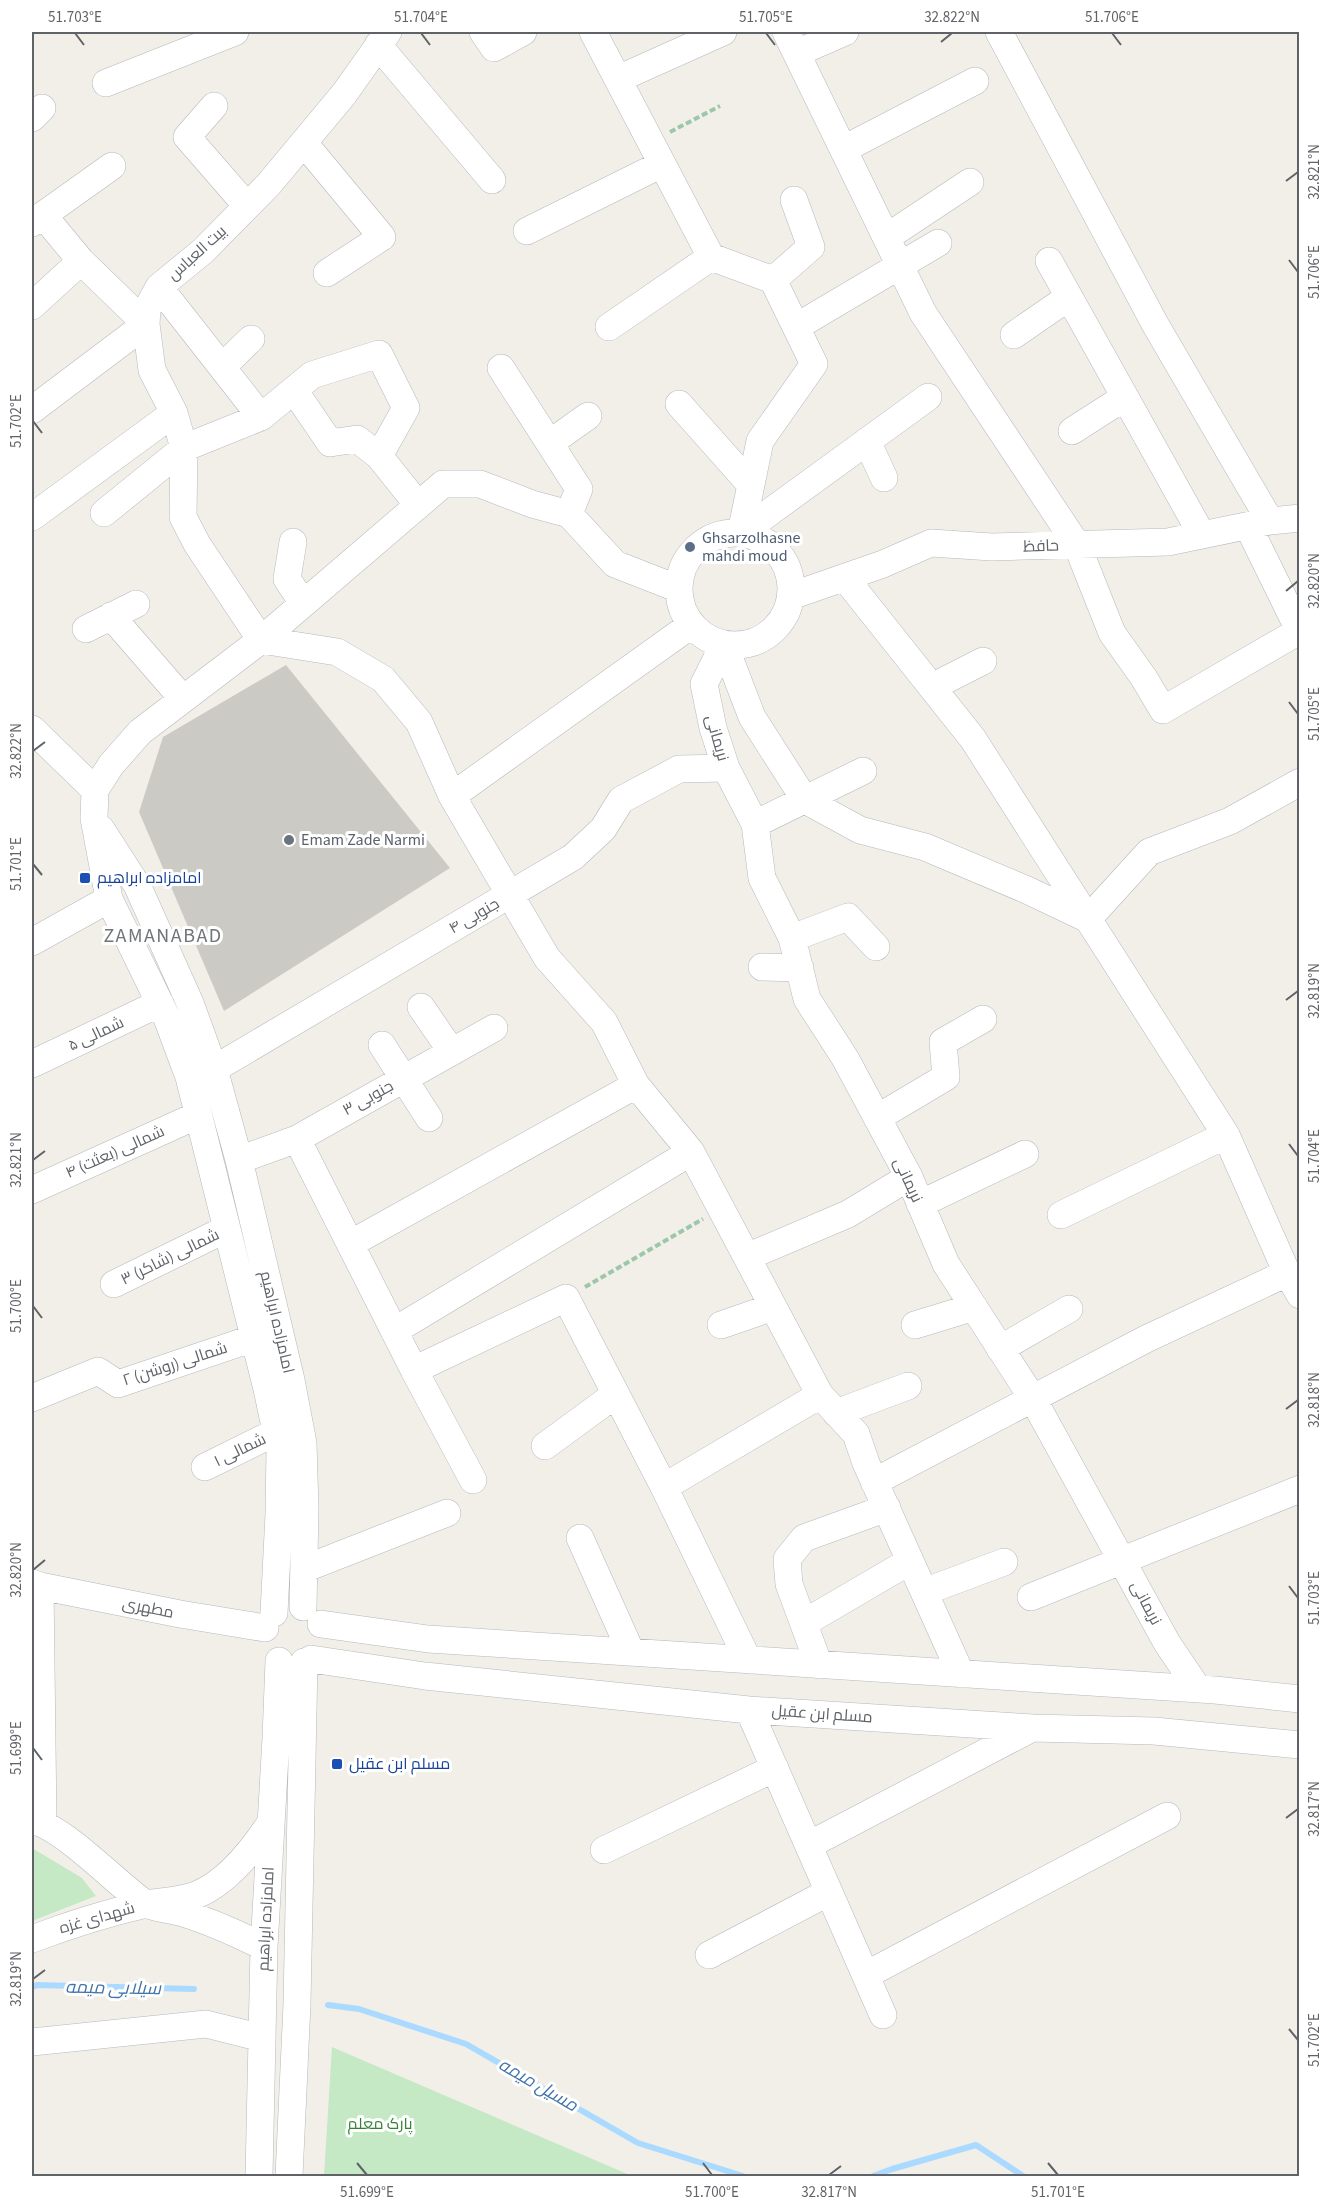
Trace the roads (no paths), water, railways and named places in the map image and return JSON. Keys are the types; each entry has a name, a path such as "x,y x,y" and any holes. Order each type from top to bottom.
{"street":[{"path":"483,32 494,48 523,32"},
{"path":"593,32 711,257 773,280 814,364 759,441 741,533"},
{"path":"618,79 723,32"},
{"path":"845,32 792,42 923,313 1077,545 1112,633 1144,678 1163,710 1299,632 1259,524 999,32"},
{"path":"105,83 226,33"},
{"path":"383,38 492,180"},
{"name":"بیت العباس","path":"261,640 197,544 183,517 184,448 174,412 152,370 146,324 147,309 159,286 203,250 269,184 344,94 383,38"},
{"path":"844,149 975,81"},
{"path":"214,106 186,137 247,206"},
{"path":"304,143 382,237 327,273"},
{"path":"527,231 657,153"},
{"path":"32,410 146,324 37,219 111,166"},
{"path":"887,237 970,182"},
{"path":"773,280 811,247 794,200"},
{"path":"796,327 938,243"},
{"path":"609,327 711,257"},
{"path":"32,306 81,261"},
{"path":"1049,261 1202,535"},
{"path":"159,286 261,417"},
{"path":"1014,335 1069,297"},
{"path":"222,367 252,339"},
{"path":"104,513 184,448 261,417 312,375 378,354 406,408 380,456"},
{"path":"501,368 579,489 569,514"},
{"path":"294,390 330,443 357,439 380,456 418,505"},
{"path":"741,533 928,397"},
{"path":"1072,431 1125,397"},
{"path":"679,404 751,485"},
{"path":"32,517 174,412"},
{"path":"550,443 588,416"},
{"path":"867,441 884,478"},
{"path":"32,729 95,790 111,765 140,732 261,640 443,484 480,484 532,504 569,514 615,564 678,589"},
{"name":"حافظ","path":"791,596 845,578 931,543 992,547 1168,542 1299,518"},
{"path":"741,533 758,538 773,548 784,562 790,578 791,596 781,621 762,639 743,645 724,644 706,638 691,625 682,608 678,589 682,570 692,553 707,541 723,534 741,533"},
{"path":"293,542 287,579 303,603"},
{"path":"845,578 973,739 1226,1136 1293,1284 1146,1339 874,1482"},
{"path":"86,628 136,604"},
{"path":"111,616 183,699"},
{"path":"452,796 691,625"},
{"path":"261,640 337,652 383,679 419,722 452,796 547,958 604,1022 636,1085 691,1152 773,1307 828,1404 856,1434 874,1482 961,1674"},
{"path":"724,644 752,717 805,800 860,830 925,847 1027,890 1088,919"},
{"name":"نریمانی","path":"724,644 704,684 713,728 726,768 755,824 762,878 792,938 807,999 845,1058 909,1177 946,1264 1033,1399 1167,1643 1198,1689"},
{"path":"932,687 983,661"},
{"name":"۴ جنوبی","path":"214,1069 573,857 603,829 621,800 679,770 726,768"},
{"path":"755,824 863,771"},
{"path":"1088,919 1149,852 1230,821 1299,782"},
{"name":"امامزاده ابراهیم","path":"95,790 94,818 109,899 160,1003 189,1077 280,1450 279,1514 270,1620"},
{"name":"امامزاده ابراهیم","path":"94,818 137,885 190,1003 214,1069 239,1160 291,1380 303,1443 304,1569 312,1616"},
{"path":"32,942 109,899"},
{"path":"792,938 848,917 876,946"},
{"path":"762,967 800,968"},
{"name":"۵ شمالی","path":"32,1064 160,1003"},
{"path":"421,1007 452,1052"},
{"path":"877,1118 946,1077 943,1042 983,1018"},
{"name":"۳ جنوبی","path":"239,1160 297,1139 494,1028"},
{"path":"382,1045 429,1118"},
{"path":"350,1244 636,1085"},
{"name":"۴ شمالی (بعثت)","path":"32,1190 198,1115"},
{"path":"1061,1215 1226,1136"},
{"path":"297,1139 414,1370 473,1480"},
{"path":"394,1331 691,1152"},
{"path":"920,1204 1025,1154"},
{"path":"747,1257 848,1214 909,1177"},
{"name":"۳ شمالی (شاکر)","path":"114,1284 226,1229"},
{"path":"414,1370 566,1298 664,1486 748,1660"},
{"path":"721,1325 773,1307"},
{"path":"915,1325 974,1307"},
{"path":"1000,1349 1069,1309"},
{"name":"۲ شمالی (روشن)","path":"32,1398 98,1371 118,1384 254,1338"},
{"path":"664,1486 828,1404 908,1386"},
{"path":"544,1446 616,1394"},
{"name":"۱ شمالی","path":"205,1467 276,1432"},
{"path":"1031,1597 1299,1489"},
{"path":"819,1665 789,1584 787,1559 804,1538 886,1508"},
{"path":"304,1569 447,1512"},
{"path":"580,1538 631,1652"},
{"path":"804,1623 910,1562"},
{"path":"924,1592 1004,1562"},
{"path":"34,1585 37,1822 82,1852 145,1904 196,1895 231,1873 271,1822"},
{"name":"مطهری","path":"34,1585 180,1614 270,1620"},
{"path":"312,1616 323,1637 319,1649 298,1661 269,1652 264,1641 270,1620 288,1606 312,1616 428,1639 1198,1689 1299,1699"},
{"path":"425,1676 428,1639"},
{"name":"امامزاده ابراهیم","path":"259,2176 264,1947 271,1822 298,1661"},
{"name":"امامزاده ابراهیم","path":"289,2176 297,2004 298,1661"},
{"name":"مسلم ابن عقیل","path":"298,1661 749,1710 1034,1728 1154,1731 1299,1745"},
{"path":"749,1710 883,2015"},
{"path":"809,1845 1034,1728"},
{"path":"604,1850 775,1767"},
{"path":"866,1975 1167,1816"},
{"path":"709,1955 829,1892"},
{"name":"شهدای غزه","path":"32,1939 70,1924 145,1904 176,1910 220,1925 264,1947"},
{"path":"32,2042 206,2024 262,2038"}],"waterway":[{"name":"سیلابی میمه","path":"32,1987 37,1985 194,1989"},
{"name":"مسیل میمه","path":"328,2005 359,2009 466,2044 638,2143 743,2176"},
{"name":"مسیل میمه","path":"873,2176 976,2145 1023,2176"}],"place":[{"name":"Ghsarzolhasne mahdi moud","path":"690,547"},
{"name":"Emam Zade Narmi","path":"289,840"},
{"name":"امامزاده ابراهیم","path":"85,878"},
{"name":"مسلم ابن عقیل","path":"337,1764"}],"district":[{"name":"ZAMANABAD","path":"163,936"}],"park label":[{"name":"پارک معلم","path":"380,2124"}]}
